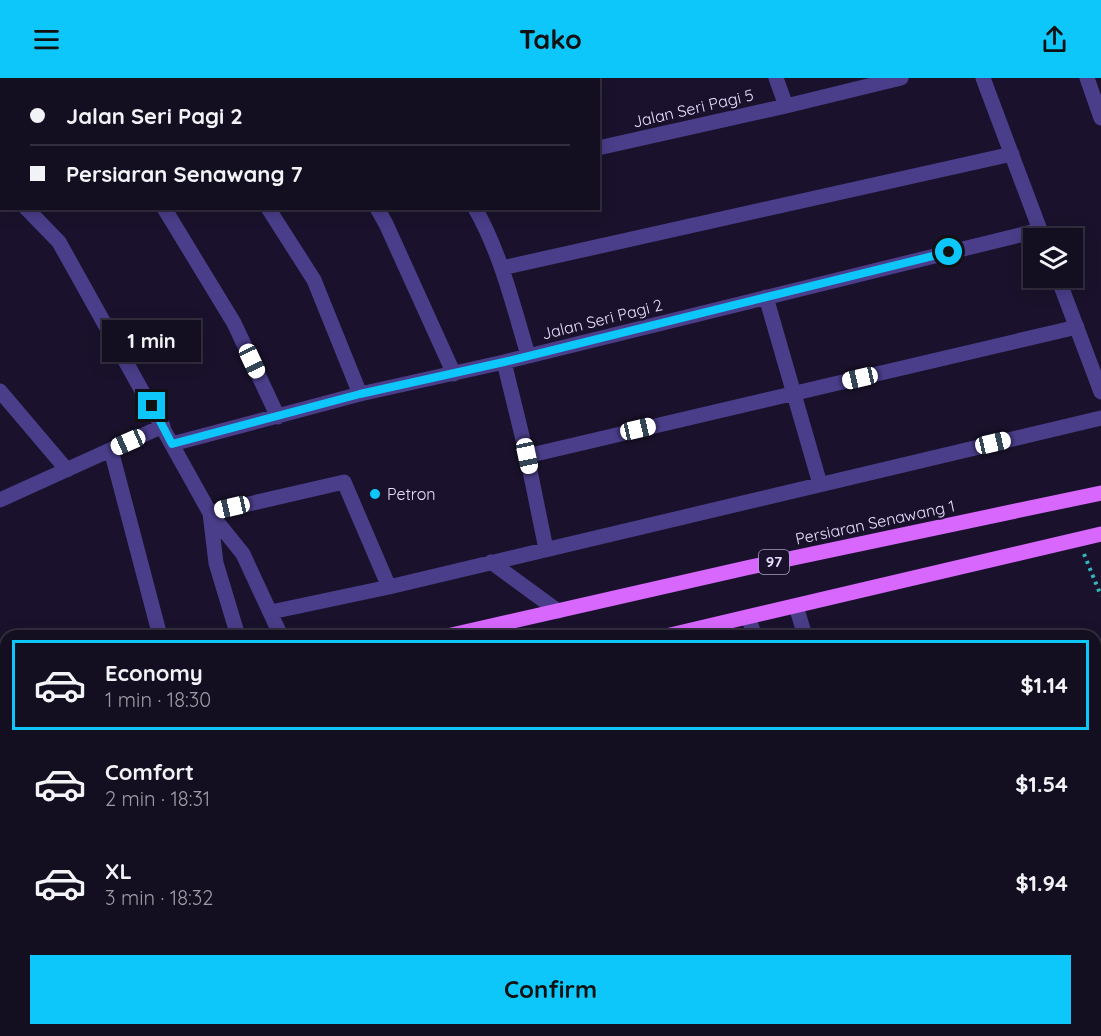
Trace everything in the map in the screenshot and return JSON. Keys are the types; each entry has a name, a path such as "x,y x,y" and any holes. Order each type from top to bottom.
{"main road":[{"name":"Persiaran Senawang 1","path":"475,630 746,568 1101,493"},
{"path":"692,630 1101,534"}],"street":[{"path":"776,78 786,106"},
{"path":"983,78 1040,228"},
{"path":"1087,78 1101,118"},
{"name":"Jalan Seri Pagi 5","path":"600,148 894,79"},
{"path":"502,268 1012,154"},
{"path":"28,210 59,242 210,513 243,554 278,630"},
{"path":"165,210 234,323 278,417"},
{"path":"269,210 314,280 360,394"},
{"path":"378,210 454,374"},
{"path":"476,210 502,268 528,355"},
{"name":"Jalan Seri Pagi 2","path":"172,444 360,394 454,374 766,297 1023,238"},
{"path":"1062,288 1101,392"},
{"path":"766,297 820,484"},
{"path":"527,456 1077,327"},
{"path":"504,362 527,456 546,549"},
{"path":"0,391 67,470"},
{"path":"271,612 389,587 1101,418"},
{"path":"0,500 163,426"},
{"path":"111,450 158,630"},
{"path":"210,513 344,482 389,587"},
{"path":"210,513 216,563 236,630"},
{"path":"491,562 558,612"},
{"path":"796,606 803,630"},
{"path":"748,617 753,630"}],"path":[{"path":"1079,540 1101,596"}],"place":[{"name":"Petron","path":"375,494"}],"route":[{"path":"152,406 172,444 360,394 504,362 949,252"}]}
